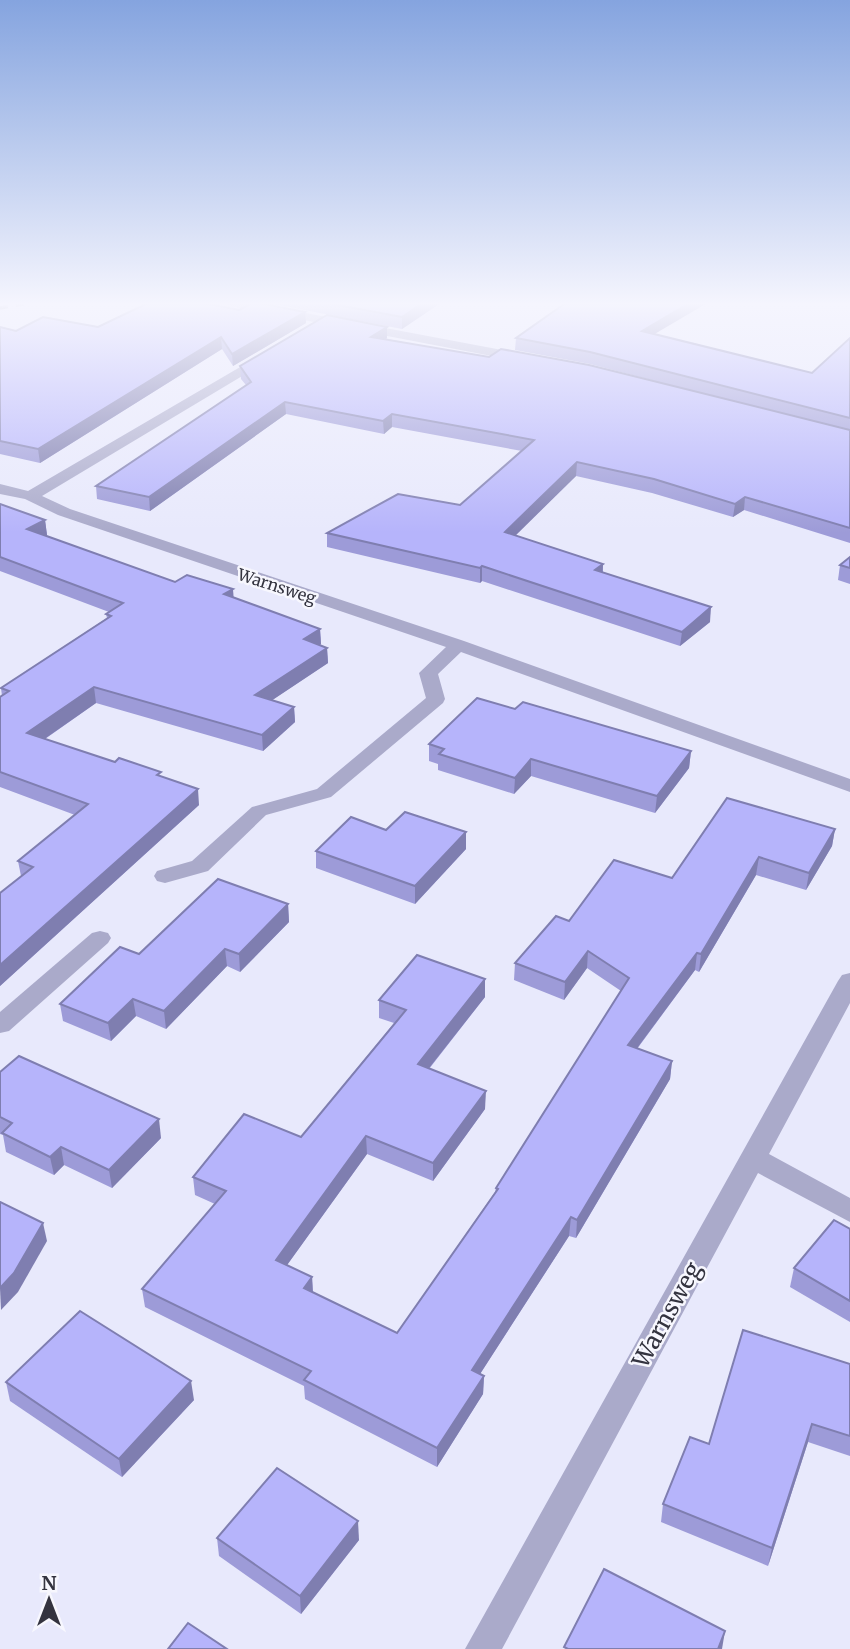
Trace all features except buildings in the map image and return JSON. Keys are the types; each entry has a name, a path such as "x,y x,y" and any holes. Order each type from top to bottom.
{"street":[{"path":"30,496 226,379"},
{"name":"Warnsweg","path":"0,489 30,496 64,512 190,556 458,645 850,786"},
{"path":"164,876 200,866 259,811 324,793 436,699 428,673 458,645"},
{"path":"0,1025 100,938"},
{"name":"Warnsweg","path":"483,1649 850,981"},
{"path":"753,1157 850,1211"}]}
